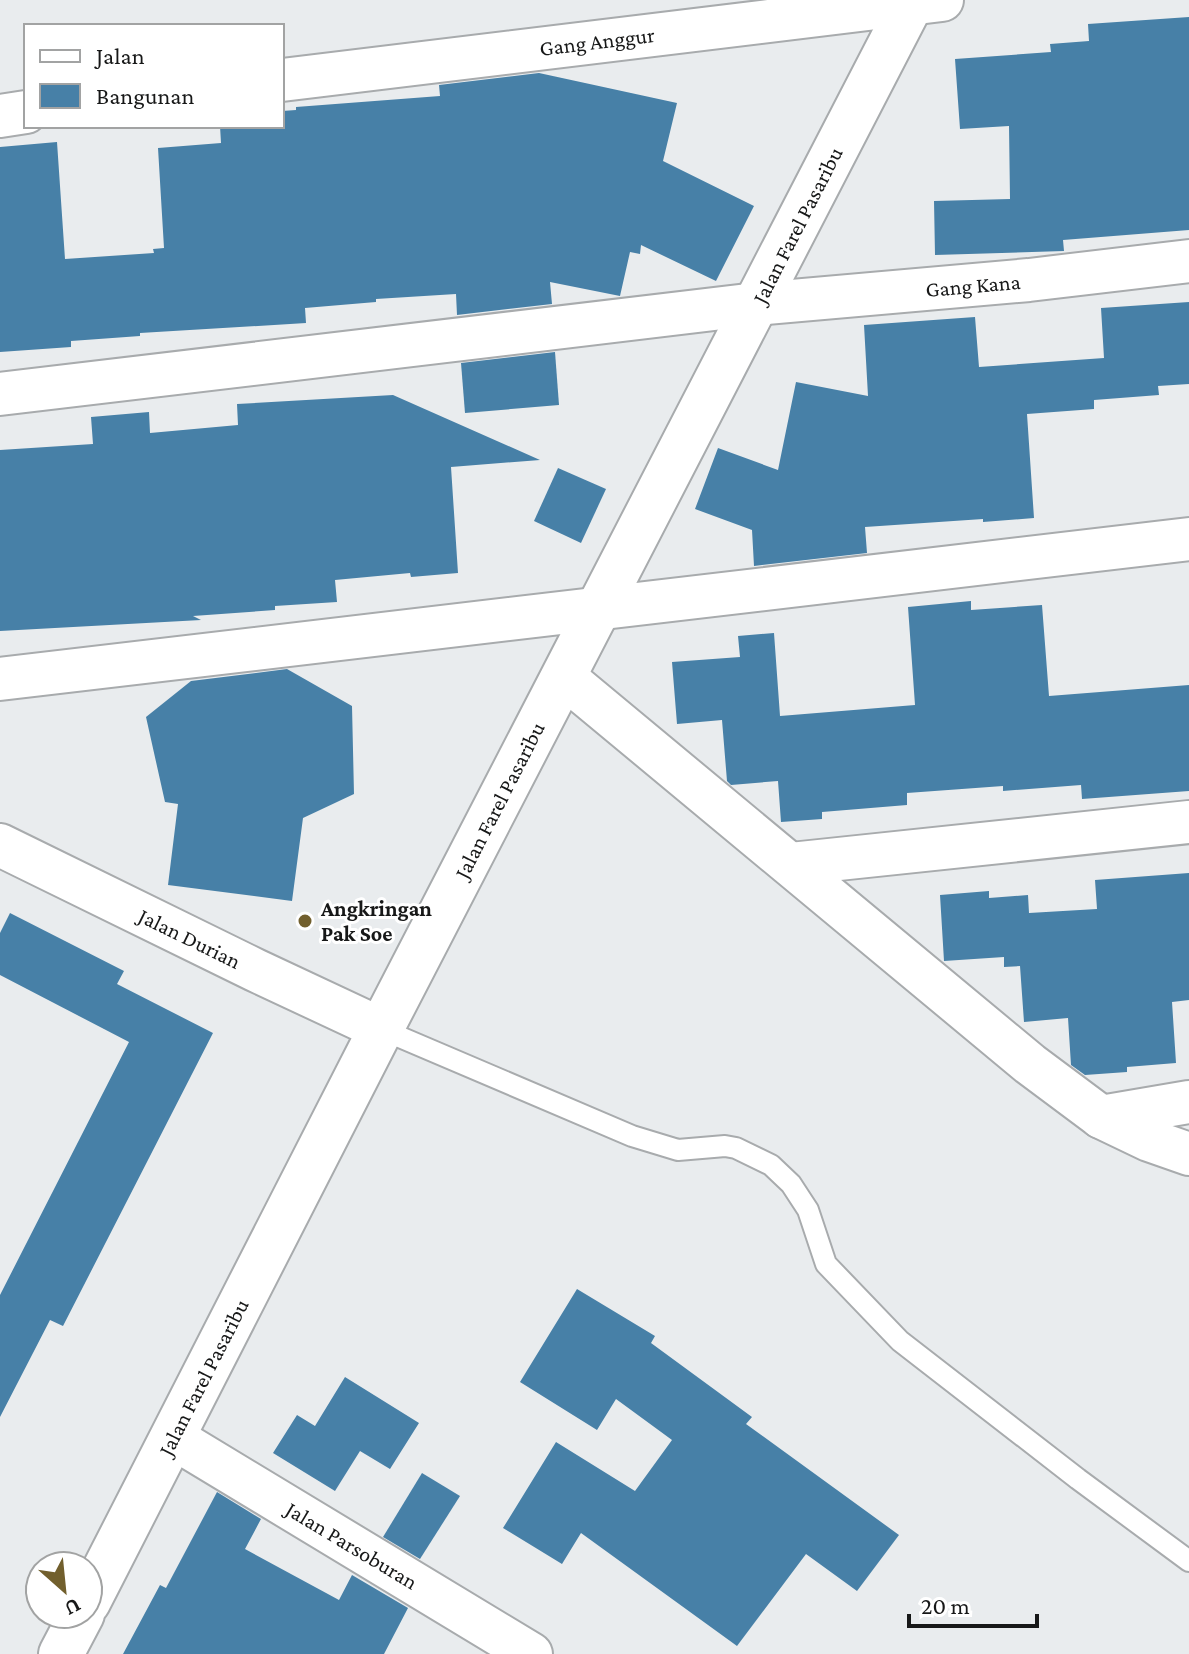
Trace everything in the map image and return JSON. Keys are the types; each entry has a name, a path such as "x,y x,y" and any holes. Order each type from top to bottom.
{"street":[{"name":"Gang Anggur","path":"284,80 922,1"},
{"name":"Jalan Farel Pasaribu","path":"104,1571 756,304 922,1"},
{"path":"0,116 24,112"},
{"name":"Gang Kana","path":"0,394 756,304 1029,280 1189,261"},
{"path":"0,679 1189,539"},
{"path":"564,677 1030,1064 1101,1117 1149,1140 1189,1154"},
{"path":"791,864 1189,822"},
{"name":"Jalan Durian","path":"0,845 381,1029"},
{"path":"1101,1117 1189,1102"},
{"name":"Jalan Parsoburan","path":"172,1437 531,1654"},
{"path":"61,1654 74,1630"}],"lane":[{"path":"381,1029 632,1136 678,1150 736,1148 771,1165 791,1184 808,1210 826,1264 900,1341 1189,1561"}],"building":[{"path":"1189,17 1189,230 1063,240 1064,251 935,255 934,201 1010,199 1009,126 960,129 955,59 1051,52 1050,44 1089,41 1088,24"},
{"path":"539,73 677,103 663,161 754,206 716,281 641,245 640,254 630,252 620,296 550,282 552,304 457,315 456,294 376,299 376,302 305,308 306,323 140,333 140,336 71,341 71,347 0,352 0,147 57,142 65,259 154,253 153,249 164,248 158,148 221,143 220,128 284,128 284,111 296,110 296,107 440,96 439,85"},
{"path":"1189,302 1189,384 1158,386 1159,395 1094,400 1094,409 1027,414 1034,518 865,527 867,553 754,566 752,530 695,509 718,448 778,470 796,382 868,396 864,325 975,317 979,367 1104,358 1101,308"},
{"path":"555,352 559,405 465,413 461,363"},
{"path":"393,395 540,460 451,467 458,573 411,577 410,573 335,580 337,602 193,616 201,620 0,631 0,450 93,444 91,417 149,412 150,433 238,425 237,404"},
{"path":"558,468 606,489 581,543 534,521"},
{"path":"971,601 971,610 1042,605 1049,696 1189,685 1189,791 1082,799 1081,785 1003,791 1003,786 907,793 907,805 822,812 822,819 781,822 778,781 731,785 727,781 722,720 677,724 672,662 740,657 738,636 774,633 780,716 915,705 908,607"},
{"path":"287,669 352,706 354,794 303,818 292,901 168,885 178,804 165,802 146,717 191,681"},
{"path":"1189,873 1189,1000 1172,1002 1176,1063 1127,1067 1127,1072 1085,1075 1071,1065 1068,1018 1024,1022 1020,966 1004,967 1004,957 944,961 940,895 989,891 989,898 1028,895 1029,913 1097,909 1095,880"},
{"path":"10,913 124,971 117,984 213,1033 63,1326 50,1320 0,1417 0,1295 129,1042 0,975 0,933"},
{"path":"577,1289 655,1336 651,1343 752,1417 746,1424 899,1535 857,1591 806,1554 737,1646 581,1533 562,1564 503,1528 556,1442 635,1491 672,1440 616,1399 597,1430 520,1382"},
{"path":"345,1377 419,1423 390,1469 360,1451 335,1491 273,1453 297,1415 315,1426"},
{"path":"422,1473 460,1496 420,1559 383,1537"},
{"path":"217,1492 261,1519 245,1549 339,1600 352,1575 408,1608 384,1654 123,1654 160,1585 166,1588"}],"place":[{"name":"Angkringan Pak Soe","path":"305,921"}]}
